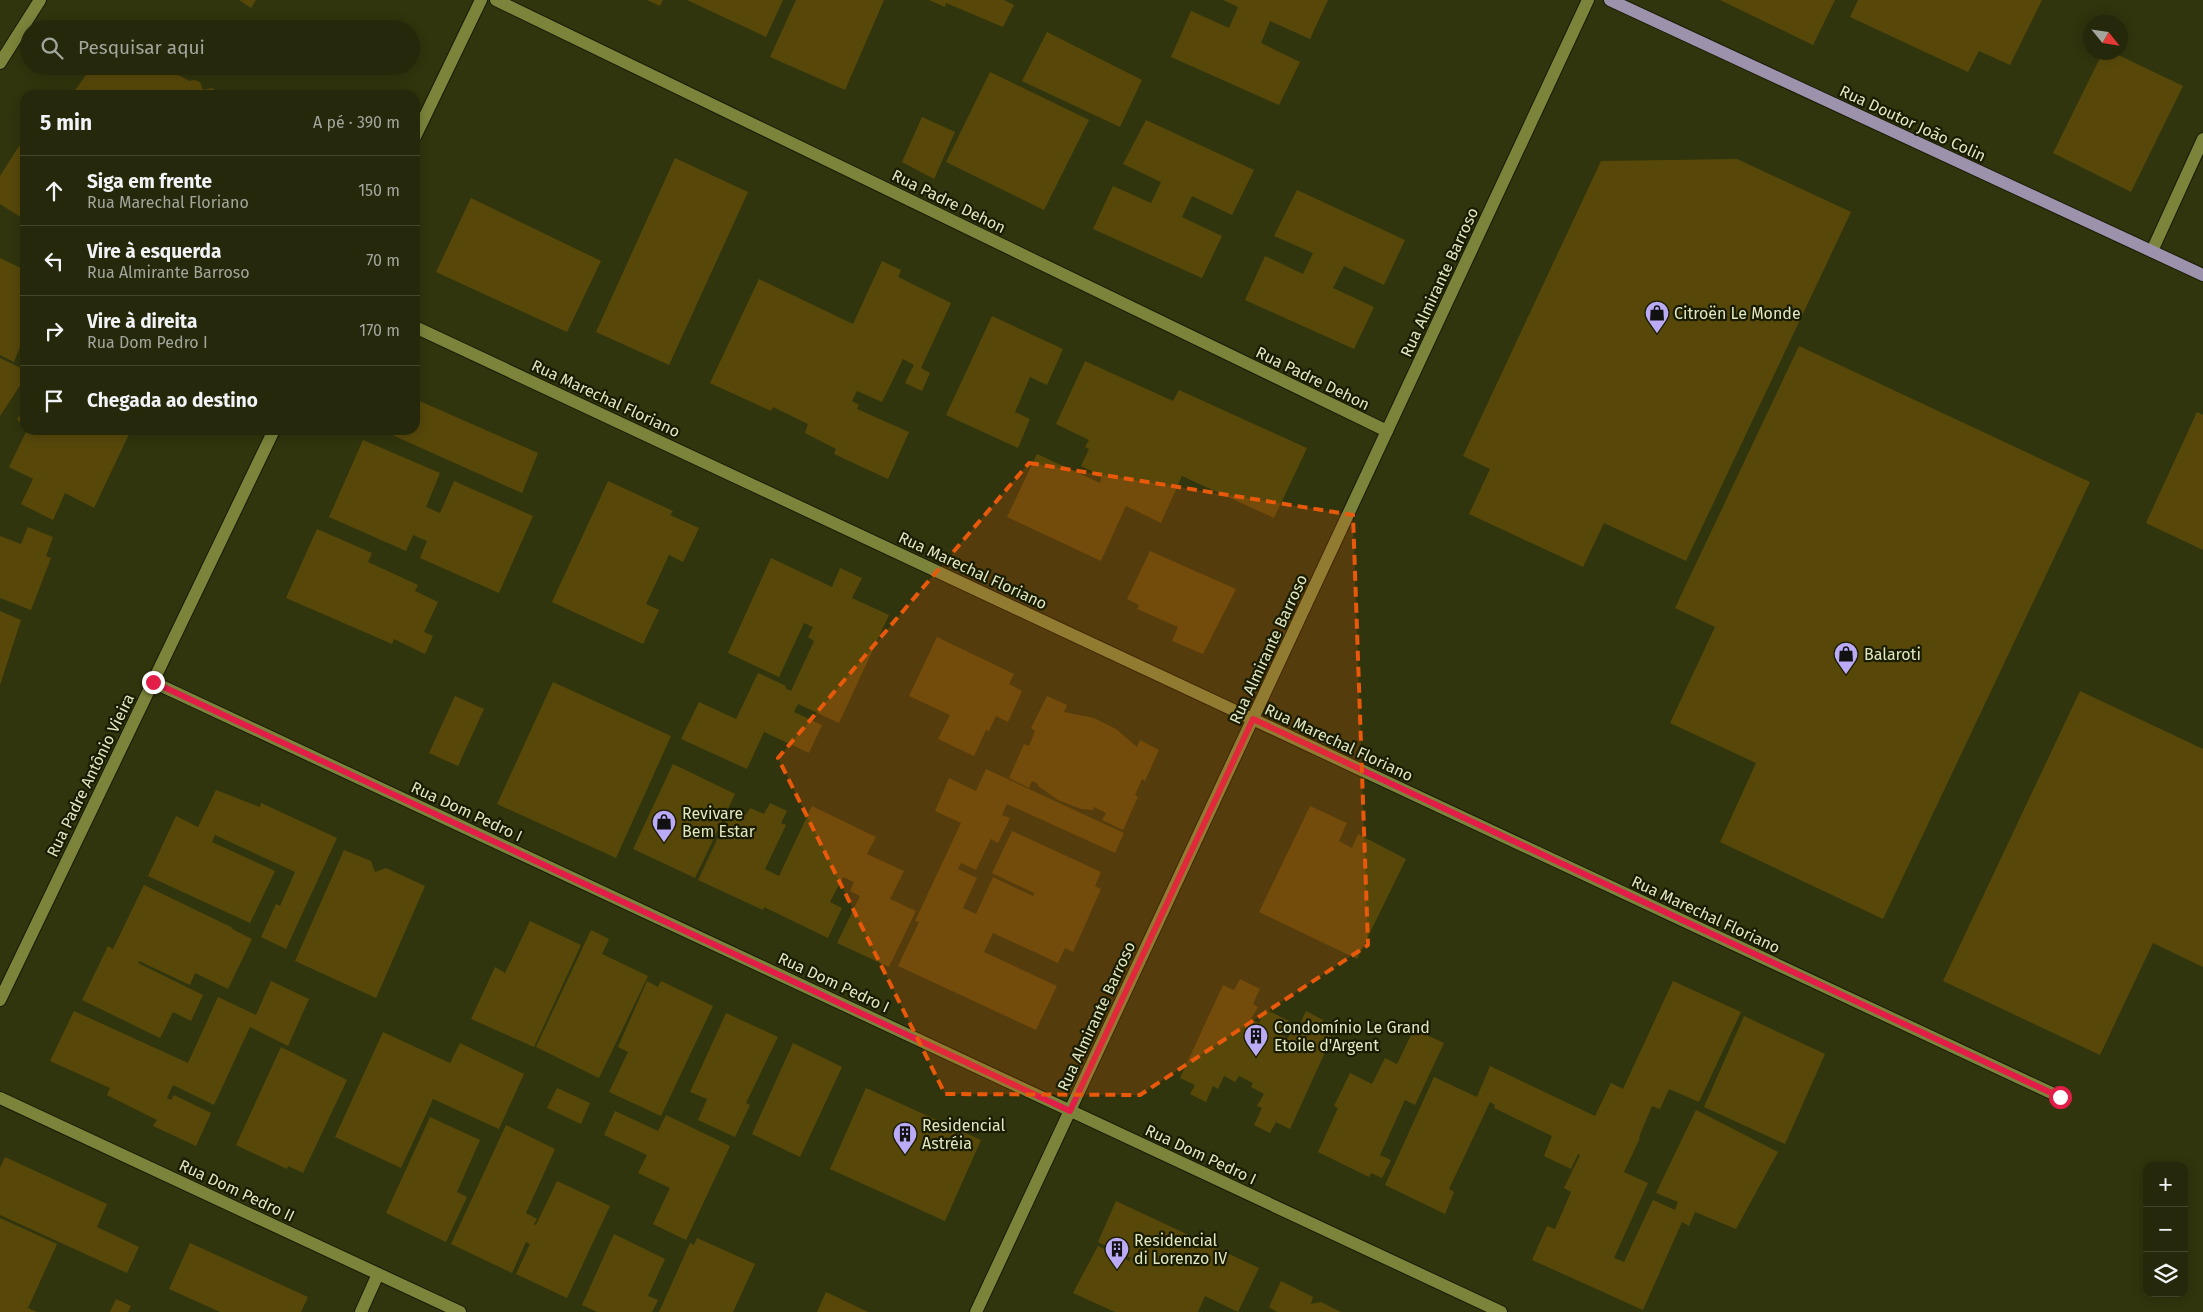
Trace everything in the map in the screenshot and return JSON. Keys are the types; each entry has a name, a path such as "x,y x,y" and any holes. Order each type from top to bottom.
{"main road":[{"name":"Rua Doutor João Colin","path":"1610,0 2203,275"}],"street":[{"path":"27,20 40,0"},
{"path":"420,127 481,0"},
{"name":"Rua Padre Dehon","path":"496,0 1387,431"},
{"name":"Rua Almirante Barroso","path":"976,1312 1588,0"},
{"path":"0,63 20,32"},
{"path":"2152,251 2203,139"},
{"name":"Rua Marechal Floriano","path":"420,329 2060,1097"},
{"name":"Rua Padre Antônio Vieira","path":"0,1000 272,435"},
{"name":"Rua Dom Pedro I","path":"153,682 1501,1312"},
{"name":"Rua Dom Pedro II","path":"0,1098 460,1312"},
{"path":"361,1312 378,1274"}],"highlighted area":[{"path":"1029,463 1353,515 1368,945 1140,1095 945,1094 778,758"}],"building":[{"path":"239,0 256,0 251,8"},
{"path":"647,0 663,0 660,6"},
{"path":"687,0 783,0 766,37"},
{"path":"796,0 884,0 845,90 770,57"},
{"path":"929,0 1004,0 1014,5 1003,27 946,3 945,7"},
{"path":"1223,0 1328,0 1310,39 1270,21 1261,43 1300,62 1279,105 1171,57 1191,11 1229,28 1238,7"},
{"path":"1720,0 1835,0 1813,45"},
{"path":"1858,0 2042,0 2010,65 1979,51 1968,72 1850,17"},
{"path":"1047,32 1142,80 1120,127 1022,81"},
{"path":"2099,60 2128,60 2183,86 2131,192 2053,153"},
{"path":"990,72 1089,120 1044,210 946,162"},
{"path":"86,75 179,75 189,81 200,82 203,90 75,90"},
{"path":"922,117 955,132 934,179 902,162"},
{"path":"1146,120 1254,170 1232,215 1192,196 1182,217 1222,236 1202,278 1093,229 1113,186 1151,203 1161,182 1123,164"},
{"path":"19,146 20,217 0,204 0,176"},
{"path":"675,158 748,192 669,365 596,332"},
{"name":"Citroën Le Monde","path":"1737,159 1851,212 1686,561 1604,523 1583,567 1469,514 1490,469 1463,456 1601,161"},
{"path":"1297,190 1405,240 1384,285 1344,266 1333,288 1374,307 1354,349 1245,300 1265,256 1303,274 1313,253 1274,236"},
{"path":"471,198 601,261 567,332 436,272"},
{"path":"0,258 20,268 20,347 14,362 0,355"},
{"path":"882,261 901,270 898,277 951,303 921,368 930,373 922,391 905,383 914,365 903,359 882,402 857,391 852,401 859,405 857,409 909,432 888,479 834,454 836,449 805,433 808,424 773,407 771,411 710,383 759,279 853,324"},
{"path":"992,316 1063,349 1047,385 1030,377 1015,412 1030,419 1018,448 946,415"},
{"name":"Balaroti","path":"1799,346 2090,482 1883,919 1720,842 1756,763 1670,723 1715,627 1675,608"},
{"path":"0,358 20,368 20,386 0,416"},
{"path":"1085,361 1173,401 1179,390 1307,448 1274,518 1182,476 1161,523 1126,506 1101,561 1007,517 1037,454 1100,483 1102,476 1081,466 1089,449 1085,447 1089,440 1056,424"},
{"path":"420,401 538,453 522,493 392,435 420,435"},
{"path":"2197,412 2203,415 2203,550 2146,523"},
{"path":"25,435 129,435 94,508 65,493 53,520 21,504 33,479 9,467"},
{"path":"363,440 440,473 426,507 440,513 454,481 533,516 499,593 420,558 427,541 413,535 406,551 329,517"},
{"path":"608,481 673,511 670,515 699,528 683,562 669,555 646,604 659,610 643,644 552,602"},
{"path":"28,527 53,537 46,556 51,558 31,610 0,598 0,536 21,544"},
{"path":"317,529 372,553 368,562 418,585 415,591 438,602 424,632 433,636 425,654 394,639 392,644 286,598"},
{"path":"1150,551 1236,589 1203,654 1172,641 1178,627 1137,609 1139,605 1127,599"},
{"path":"771,558 832,587 840,568 862,578 852,598 889,615 839,723 798,704 794,712 822,725 809,753 764,732 747,769 681,739 699,702 736,719 758,673 786,686 785,688 791,691 814,641 808,637 813,627 804,623 779,677 728,653"},
{"path":"0,611 21,620 0,685"},
{"path":"937,637 1014,674 1009,684 1022,691 1008,722 996,716 989,731 986,730 974,756 938,739 950,715 909,696"},
{"path":"553,682 671,736 616,858 497,804"},
{"path":"2080,691 2203,749 2203,967 2153,943 2100,1055 1943,981"},
{"path":"455,696 484,709 458,766 429,753"},
{"path":"1047,696 1067,705 1064,712 1094,718 1116,729 1137,747 1140,740 1159,750 1145,781 1142,779 1135,795 1138,797 1123,830 1102,820 1106,813 1094,807 1093,810 1081,809 1058,800 1032,781 1029,788 1009,778 1024,744 1029,746 1035,731 1031,728"},
{"path":"673,764 735,794 695,878 633,849"},
{"path":"986,769 1124,833 1115,853 1007,804 1002,815 1010,818 998,843 991,839 976,870 961,863 958,869 977,878 963,908 976,914 993,877 1033,896 1034,893 992,873 1012,831 1101,872 1095,886 1101,889 1073,952 1065,948 1058,963 993,933 984,952 1057,986 1036,1030 898,966 919,922 915,921 961,823 935,811 949,778 976,791"},
{"path":"216,790 260,807 261,803 337,838 286,949 261,937 276,904 280,906 295,872 215,835 212,842 275,871 250,923 148,876 176,816 198,827"},
{"path":"770,803 787,811 781,823 786,825 765,869 779,876 812,806 876,837 867,854 904,871 890,899 916,911 889,967 837,943 860,896 850,891 854,882 843,877 830,902 842,908 828,938 764,907 763,910 698,880 732,808 746,815 750,808 764,814"},
{"path":"1310,806 1347,823 1339,841 1352,848 1358,834 1406,859 1357,959 1259,912"},
{"path":"344,850 371,861 375,872 386,868 425,886 376,998 295,961"},
{"path":"144,885 252,939 228,989 195,973 190,985 139,961 138,963 203,995 191,1021 173,1012 160,1038 82,1000 108,946 113,949"},
{"path":"530,921 581,945 534,1047 471,1019 495,967 505,973"},
{"path":"591,930 609,939 602,954 648,976 599,1078 536,1047"},
{"name":"Condomínio Le Grand Etoile d'Argent","path":"1240,979 1260,989 1253,1004 1258,1007 1251,1019 1259,1023 1265,1009 1289,1021 1281,1035 1288,1038 1294,1024 1299,1026 1306,1011 1323,1020 1319,1031 1332,1037 1290,1129 1276,1122 1270,1133 1254,1125 1262,1108 1257,1106 1264,1094 1251,1087 1253,1083 1239,1076 1235,1082 1224,1076 1218,1089 1213,1086 1206,1102 1190,1094 1195,1085 1180,1078 1223,985 1234,990"},
{"path":"271,981 309,999 288,1046 250,1027 214,1105 173,1085 167,1098 171,1100 174,1095 211,1113 196,1146 153,1126 157,1120 107,1095 110,1088 50,1061 74,1011 188,1063 218,997 256,1015"},
{"path":"647,981 658,987 661,981 713,1006 661,1116 609,1092 628,1052 618,1047"},
{"path":"1673,981 1741,1012 1699,1102 1669,1089 1660,1109 1652,1106 1624,1172 1648,1183 1614,1258 1624,1262 1653,1200 1675,1210 1678,1202 1656,1193 1696,1110 1778,1152 1736,1229 1695,1212 1689,1226 1682,1222 1643,1310 1532,1260 1547,1226 1555,1229 1571,1192 1564,1188 1580,1155 1578,1154 1571,1169 1544,1156 1552,1136 1494,1108 1495,1105 1490,1102 1449,1189 1454,1192 1445,1214 1385,1185 1434,1077 1477,1097 1490,1066 1595,1116 1611,1083 1623,1089"},
{"path":"726,1013 778,1037 746,1103 750,1105 735,1137 698,1120 707,1099 690,1092"},
{"path":"1744,1016 1825,1054 1785,1144 1704,1107"},
{"path":"1414,1029 1444,1043 1415,1105 1405,1100 1380,1155 1391,1160 1382,1178 1371,1173 1369,1177 1318,1152 1338,1108 1334,1106 1350,1073 1372,1084 1385,1058 1397,1064"},
{"path":"383,1032 450,1063 460,1043 524,1074 499,1129 433,1099 401,1168 335,1137"},
{"path":"793,1043 842,1067 800,1157 752,1134"},
{"path":"281,1047 347,1080 303,1173 288,1166 287,1169 236,1145"},
{"path":"557,1088 590,1103 581,1124 547,1108"},
{"name":"Residencial Astréia","path":"866,1088 981,1140 945,1221 830,1169"},
{"path":"615,1111 658,1131 666,1115 730,1146 686,1240 653,1224 670,1188 638,1173 647,1155 604,1135"},
{"path":"430,1117 480,1140 457,1192 467,1197 446,1242 386,1213"},
{"path":"506,1125 555,1149 526,1213 537,1219 534,1224 536,1225 557,1181 610,1206 567,1298 516,1274 530,1244 526,1242 512,1273 451,1244"},
{"path":"5,1157 107,1204 97,1227 139,1247 127,1273 0,1215 0,1168"},
{"path":"1116,1201 1259,1268 1238,1312 1205,1296 1198,1312 1115,1312 1073,1293 1098,1246 1129,1261 1131,1258 1098,1242"},
{"path":"0,1218 57,1244 28,1308 37,1312 0,1312"},
{"path":"614,1234 665,1259 648,1296 658,1300 652,1312 597,1312 582,1305"},
{"path":"697,1238 755,1264 733,1312 659,1312 690,1243 694,1245"},
{"path":"190,1243 308,1297 301,1312 220,1312 169,1289"},
{"path":"1281,1281 1313,1297 1311,1304 1321,1302 1341,1312 1277,1312 1269,1307"},
{"path":"826,1292 868,1312 817,1312"},
{"path":"116,1299 131,1306 128,1312 110,1312"}],"place":[{"name":"Citroën Le Monde","path":"1657,334"},
{"name":"Balaroti","path":"1846,675"},
{"name":"Revivare Bem Estar","path":"664,843"},
{"name":"Condomínio Le Grand Etoile d'Argent","path":"1256,1057"},
{"name":"Residencial Astréia","path":"905,1155"},
{"name":"Residencial di Lorenzo IV","path":"1117,1270"}],"route":[{"path":"153,682 1070,1111 1253,719 2060,1097"}]}
